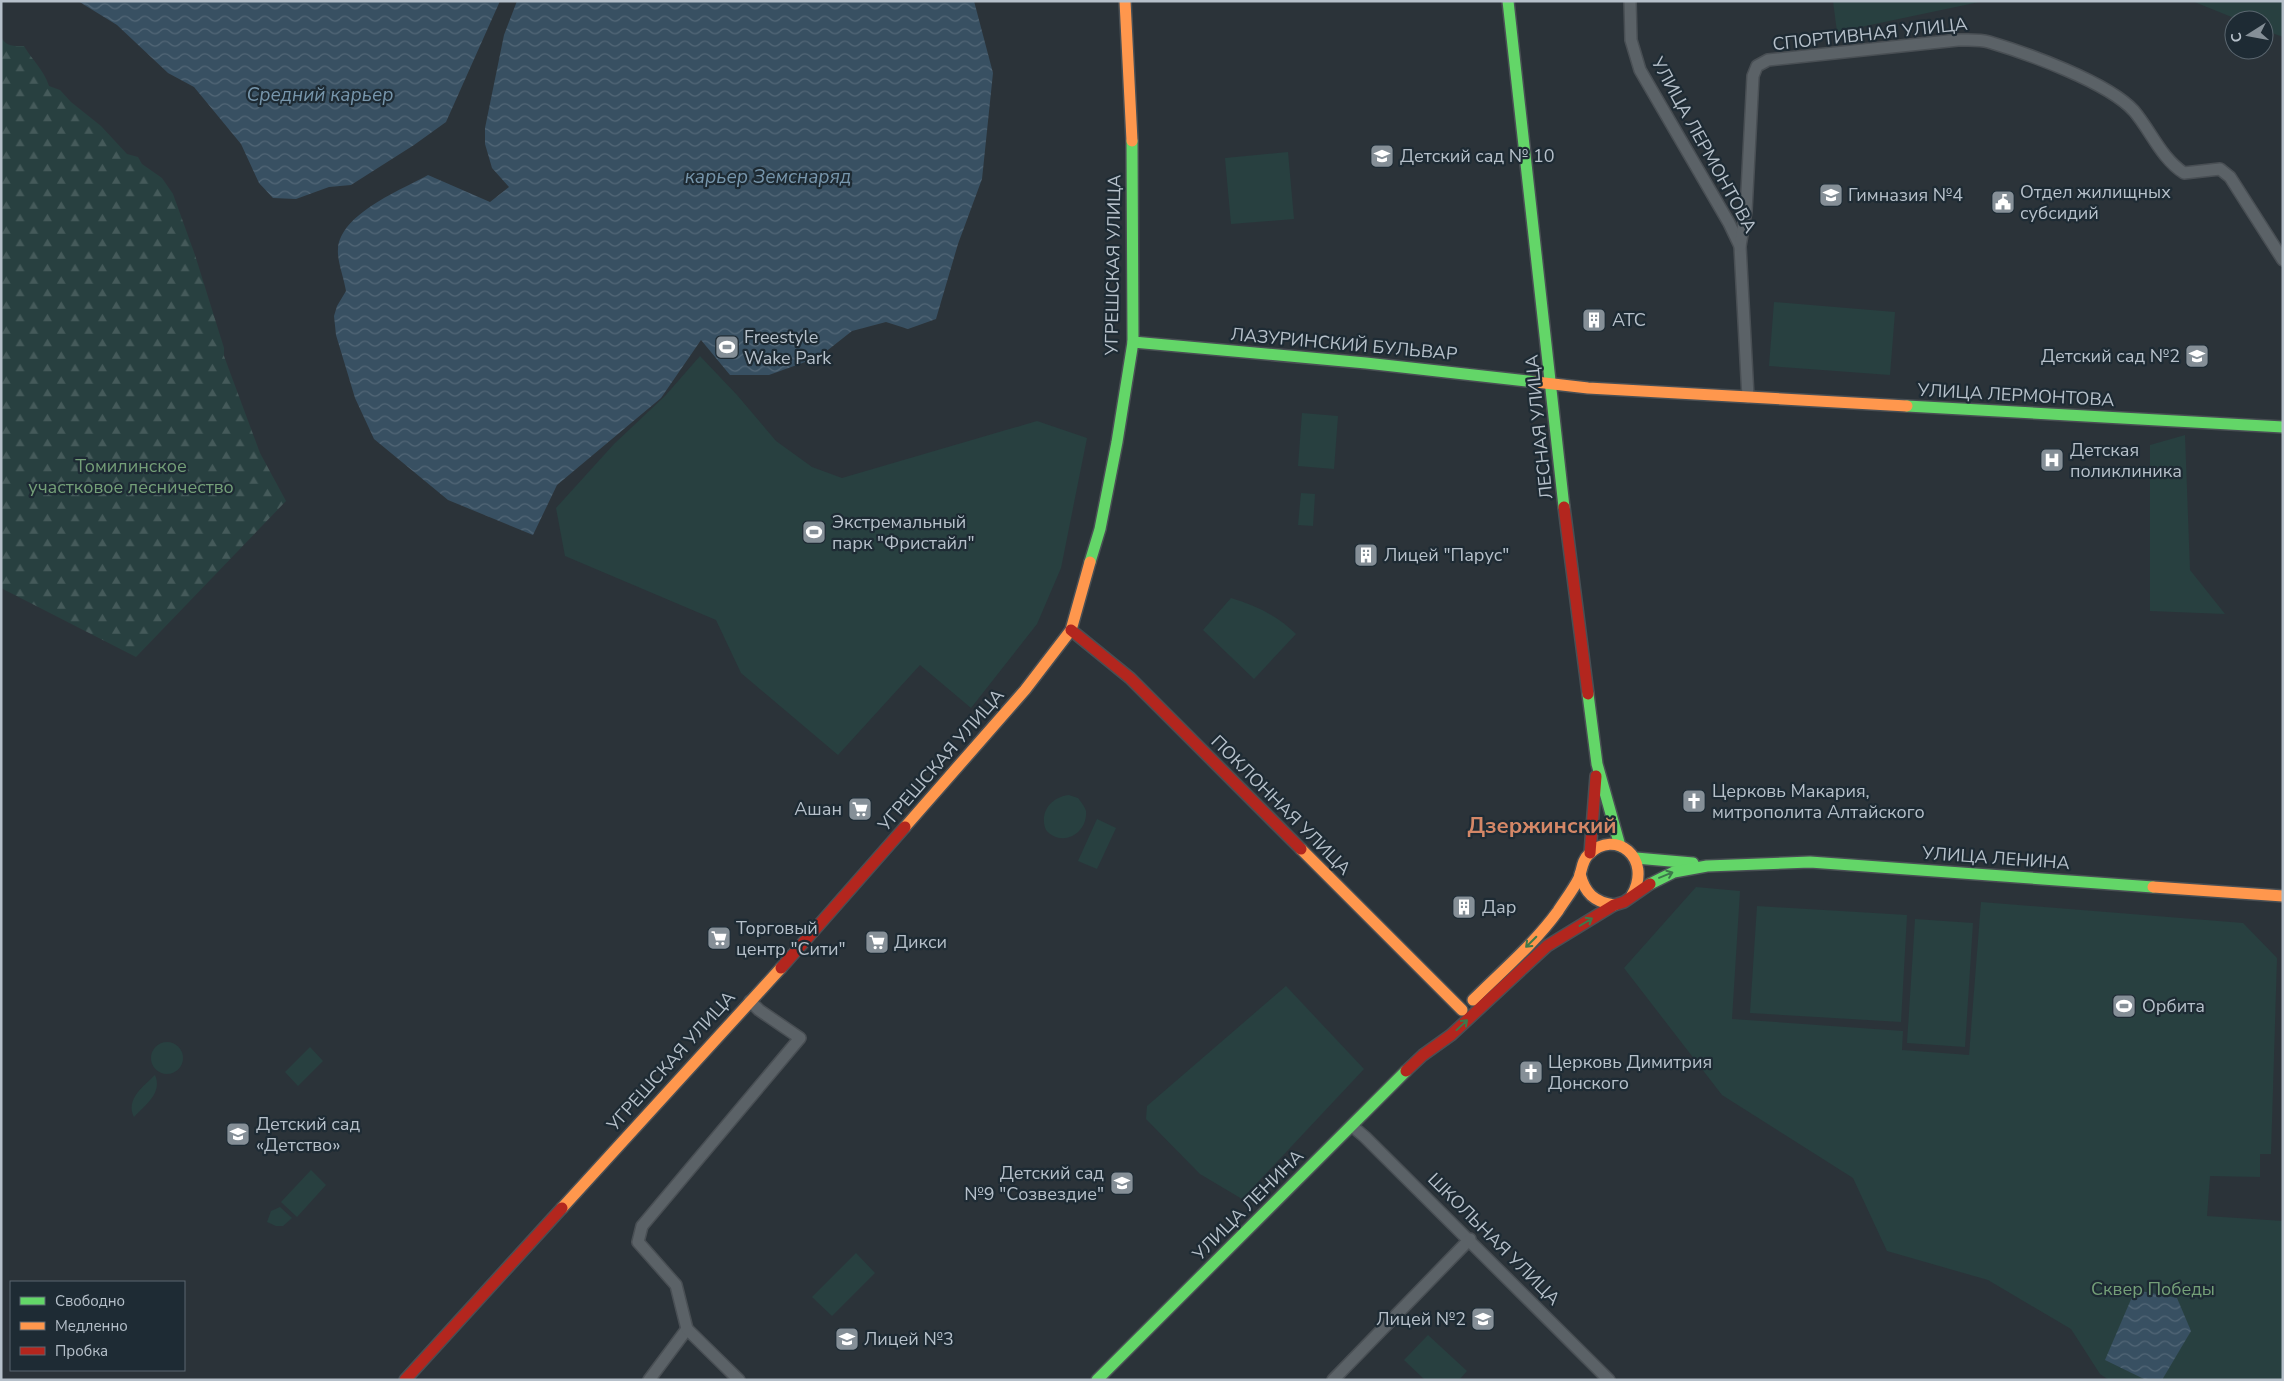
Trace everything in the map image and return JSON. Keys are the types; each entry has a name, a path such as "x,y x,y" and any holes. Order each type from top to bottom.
{"street":[{"name":"УГРЕШСКАЯ УЛИЦА","path":"405,1380 809,937 1025,690 1071,630 1100,529 1118,442 1133,342 1133,171 1124,1"},
{"name":"ЛЕСНАЯ УЛИЦА","path":"1508,1 1552,383 1569,550 1597,764 1620,846"},
{"name":"УЛИЦА ЛЕРМОНТОВА","path":"1630,1 1632,40 1640,70 1729,223 1740,246 1748,397"},
{"name":"СПОРТИВНАЯ УЛИЦА","path":"1740,246 1746,212 1753,76 1757,66 1768,60 1958,40 1987,41 2043,60 2121,99 2134,111 2172,165 2184,173 2220,169 2230,177 2283,260"},
{"name":"ЛАЗУРИНСКИЙ БУЛЬВАР","path":"1133,342 1366,363 1552,383"},
{"name":"УЛИЦА ЛЕРМОНТОВА","path":"1552,383 1588,388 2283,427"},
{"name":"ПОКЛОННАЯ УЛИЦА","path":"1071,630 1130,678 1462,1010"},
{"path":"1590,853 1597,764"},
{"path":"1590,853 1599,846 1610,844 1628,850 1636,858 1641,876 1637,889 1630,898"},
{"name":"УЛИЦА ЛЕНИНА","path":"1098,1380 1423,1055 1444,1028 1537,937 1566,898 1580,874 1584,861 1590,853"},
{"name":"УЛИЦА ЛЕНИНА","path":"1636,858 1707,866"},
{"name":"УЛИЦА ЛЕНИНА","path":"1423,1055 1451,1035 1547,946 1614,905 1630,898 1655,880 1674,872 1707,866 1810,862 2283,896"},
{"path":"1580,874 1583,887 1589,896 1603,904 1614,905"},
{"path":"739,1380 687,1329 676,1285 638,1242 642,1226 800,1038 759,1010 750,1001"},
{"name":"ШКОЛЬНАЯ УЛИЦА","path":"1352,1126 1470,1239 1609,1380"},
{"path":"1333,1380 1470,1239"},
{"path":"649,1380 687,1329"}],"green space":[{"path":"1833,1 1984,1 1837,32"},
{"path":"2192,1 2283,1 2283,37 2274,34 2274,10 2224,10 2224,14"},
{"name":"Томилинское участковое лесничество","path":"1,36 7,44 24,46 44,75 49,86 60,90 71,102 101,126 127,154 138,157 142,164 162,178 173,194 195,255 224,348 224,356 260,453 286,501 136,657 1,588"},
{"path":"1288,152 1294,219 1231,224 1225,158"},
{"path":"1774,302 1895,312 1890,375 1769,366"},
{"name":"Экстремальный парк \"Фристайл\"","path":"700,356 737,395 776,441 812,467 842,478 1037,421 1087,438 1061,568 1037,624 971,708 920,665 838,755 741,673 716,620 565,556 556,508 614,444 665,396"},
{"path":"1302,413 1338,416 1334,469 1298,466"},
{"path":"2185,435 2190,570 2225,614 2150,611 2150,445"},
{"path":"1301,493 1315,494 1313,526 1298,525"},
{"path":"1231,598 1266,612 1296,634 1254,679 1203,630"},
{"path":"1069,795 1078,798 1083,804 1086,811 1085,819 1083,826 1078,832 1066,838 1059,838 1046,830 1044,823 1045,812 1052,802"},
{"path":"1097,819 1116,828 1097,869 1078,861"},
{"name":"Сквер Победы","path":"1696,887 1740,891 1732,1019 1903,1031 1902,1050 1969,1055 1981,902 2243,923 2277,958 2271,1154 2260,1154 2260,1177 2210,1176 2207,1216 2283,1221 2283,1380 2109,1380 2100,1374 2071,1329 1988,1280 1887,1251 1853,1178 1722,1095 1624,968"},
{"path":"1757,906 1907,915 1901,1022 1750,1013"},
{"path":"1915,919 1973,923 1965,1047 1907,1043"},
{"path":"1286,986 1364,1069 1242,1199 1200,1174 1146,1119 1147,1106"},
{"path":"167,1042 173,1043 178,1047 182,1052 182,1064 178,1069 173,1073 167,1074 161,1073 156,1069 152,1064 151,1058 152,1052 156,1047 161,1043"},
{"path":"310,1047 323,1061 298,1086 285,1072"},
{"path":"155,1075 157,1087 155,1093 134,1117 132,1104 137,1093"},
{"path":"311,1170 326,1185 297,1217 281,1202"},
{"path":"280,1207 292,1218 283,1226 276,1226 267,1222 271,1211"},
{"path":"856,1253 875,1273 832,1316 812,1297"},
{"path":"1428,1335 1467,1371 1459,1380 1425,1380 1404,1360"}],"water":[{"name":"Средний карьер","path":"78,1 500,1 446,122 351,185 329,187 296,199 273,198 259,183 241,144 194,87 168,73 117,25"},
{"name":"карьер Земснаряд","path":"517,1 974,1 993,73 982,179 958,244 936,319 908,329 886,322 852,331 819,357 769,375 730,375 701,340 661,398 557,485 533,535 448,500 374,439 355,398 336,335 334,316 337,306 346,291 338,249 341,236 360,214 374,204 428,175 490,202 509,187 492,168 485,144 485,128 504,35"},
{"path":"2135,1290 2177,1298 2191,1331 2162,1380 2146,1380 2105,1360"}],"traffic: fast":[{"path":"1508,1 1564,507"},
{"path":"1090,562 1100,529 1117,442 1133,342 1132,141"},
{"path":"1133,342 1366,363 1536,382"},
{"path":"1907,406 2283,427"},
{"path":"1588,694 1597,764 1620,846"},
{"path":"1636,858 1693,863"},
{"path":"1650,884 1674,872 1707,866 1810,862 2153,887"},
{"path":"1097,1380 1406,1071"}],"traffic: slow":[{"path":"1125,1 1132,141"},
{"path":"1536,382 1588,388 1907,406"},
{"path":"905,827 1025,690 1071,630 1090,562"},
{"path":"1473,1000 1549,923 1577,882 1587,856 1599,847 1610,844 1620,846 1628,851 1634,859 1638,869 1637,882 1632,895"},
{"path":"1301,849 1462,1010"},
{"path":"1580,874 1591,896 1601,902 1614,905"},
{"path":"2153,887 2283,896"},
{"path":"562,1208 781,968"}],"traffic: jam":[{"path":"1564,507 1588,694"},
{"path":"1071,630 1130,678 1301,849"},
{"path":"1590,853 1596,776"},
{"path":"781,968 905,827"},
{"path":"1406,1071 1423,1055 1451,1035 1547,946 1614,905 1624,902 1650,884"},
{"path":"405,1380 562,1208"}],"place":[{"name":"Детский сад № 10","path":"1382,156"},
{"name":"Гимназия №4","path":"1831,195"},
{"name":"Отдел жилищных субсидий","path":"2003,202"},
{"name":"АТС","path":"1594,320"},
{"name":"Freestyle Wake Park","path":"727,347"},
{"name":"Детский сад №2","path":"2197,356"},
{"name":"Детская поликлиника","path":"2052,460"},
{"name":"Экстремальный парк \"Фристайл\"","path":"814,532"},
{"name":"Лицей \"Парус\"","path":"1366,555"},
{"name":"Церковь Макария, митрополита Алтайского","path":"1694,801"},
{"name":"Ашан","path":"860,809"},
{"name":"Дар","path":"1464,907"},
{"name":"Торговый центр \"Сити\"","path":"719,938"},
{"name":"Дикси","path":"877,942"},
{"name":"Орбита","path":"2124,1006"},
{"name":"Церковь Димитрия Донского","path":"1531,1072"},
{"name":"Детский сад «Детство»","path":"238,1134"},
{"name":"Детский сад №9 \"Созвездие\"","path":"1122,1183"},
{"name":"Лицей №2","path":"1483,1319"},
{"name":"Лицей №3","path":"847,1339"}],"district":[{"name":"Дзержинский","path":"1542,826"}]}
